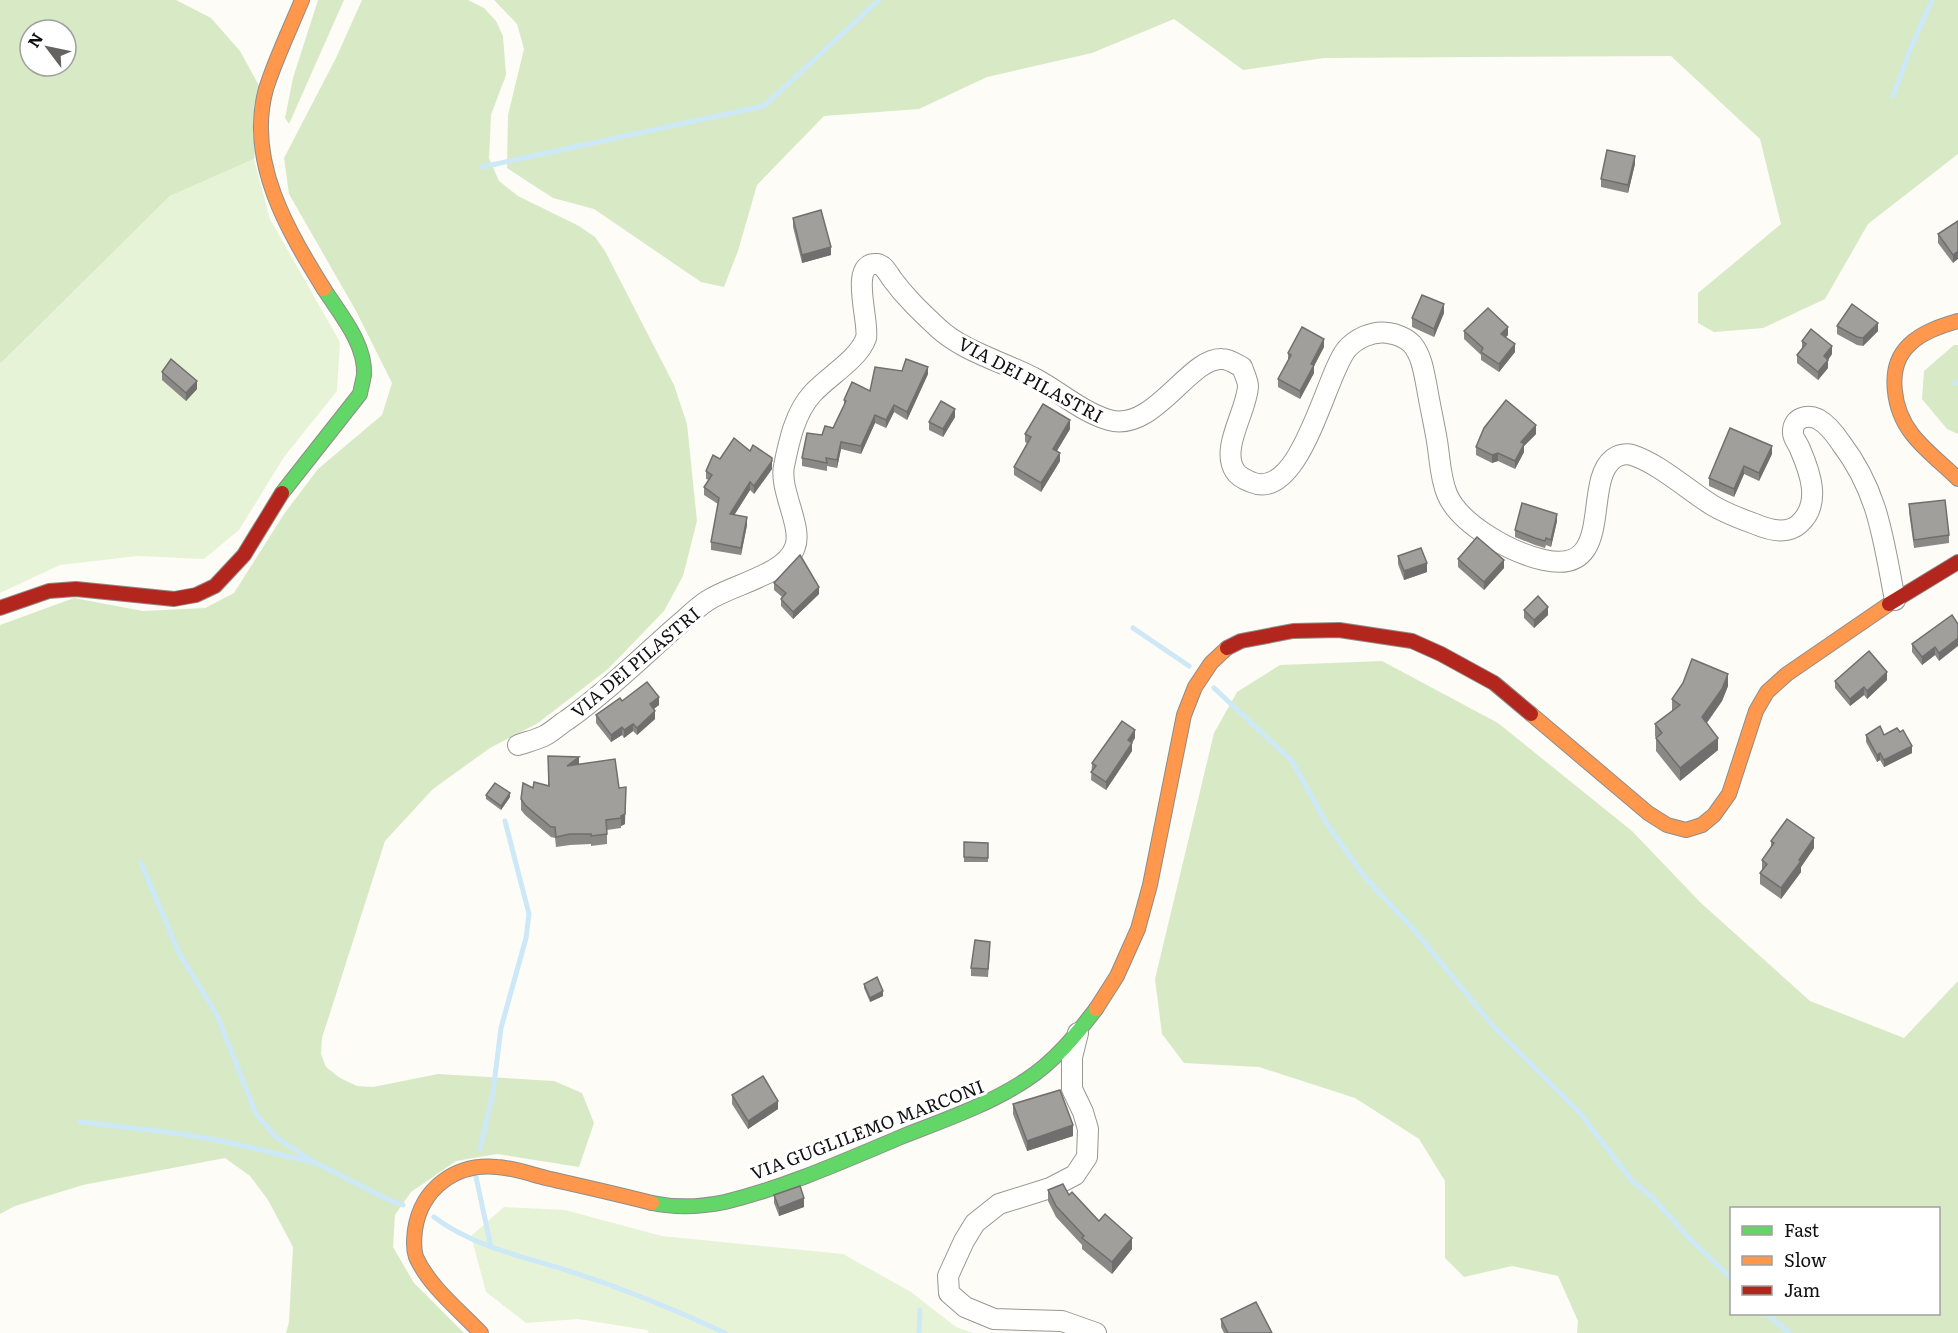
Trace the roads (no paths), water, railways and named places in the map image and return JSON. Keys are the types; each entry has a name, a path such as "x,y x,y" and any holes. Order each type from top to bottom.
{"street":[{"path":"0,608 49,591 76,589 174,599 196,594 215,586 244,555 276,501 360,394 364,374 360,351 352,333 316,276 280,211 266,171 260,134 266,90 302,0"},
{"name":"VIA DEI PILASTRI","path":"518,745 543,737 593,701 707,601 761,576 786,561 794,551 798,535 792,519 783,471 789,442 799,416 811,395 848,362 866,338 861,284 863,271 869,265 877,264 884,267 907,300 942,332 961,344 1037,379 1091,413 1109,420 1123,422 1153,409 1209,361 1222,359 1242,367 1248,385 1230,456 1236,472 1247,481 1259,485 1274,481 1290,470 1301,452 1347,350 1376,332 1402,337 1412,344 1423,366 1440,471 1447,496 1462,516 1483,532 1511,548 1547,561 1565,562 1577,557 1586,547 1594,528 1601,480 1606,466 1615,457 1625,454 1650,463 1714,506 1768,530 1797,527 1811,504 1813,485 1800,448 1792,435 1793,427 1802,417 1815,417 1838,438 1859,466 1874,499 1895,600"},
{"path":"1958,321 1922,336 1905,349 1896,368 1895,389 1900,412 1911,432 1958,479"},
{"path":"1895,600 1958,562"},
{"name":"VIA GUGLILEMO MARCONI","path":"481,1333 427,1274 415,1254 414,1240 420,1208 431,1192 445,1180 480,1167 497,1167 658,1204 689,1208 724,1202 780,1185 839,1163 996,1099 1028,1079 1058,1054 1096,1009 1118,976 1138,929 1150,885 1184,715 1195,687 1211,663 1225,649 1241,641 1293,631 1339,630 1412,641 1494,683 1648,813 1667,825 1686,830 1702,825 1714,815 1729,794 1756,711 1767,692 1787,674 1895,600"},
{"path":"1078,1031 1072,1057 1072,1089 1088,1129 1087,1157 1075,1175 1050,1188 999,1204 975,1223 948,1276 949,1293 965,1307 994,1319 1062,1321 1096,1333"}],"waterway":[{"path":"482,167 764,106 879,0"},
{"path":"1893,96 1932,0"},
{"path":"1133,628 1189,666"},
{"path":"1214,688 1292,761 1327,824 1363,875 1415,931 1493,1026 1580,1113 1632,1181 1652,1197 1690,1239 1730,1277"},
{"path":"480,1149 493,1092 501,1028 526,938 529,914 505,821"},
{"path":"141,863 179,953 217,1015 256,1114 277,1138 316,1163 403,1205"},
{"path":"80,1122 175,1133 227,1142 311,1162"},
{"path":"476,1177 491,1247"},
{"path":"434,1217 450,1228 484,1244 612,1286 725,1333"},
{"path":"919,1333 920,1310"},
{"path":"1767,1315 1790,1333"}]}
